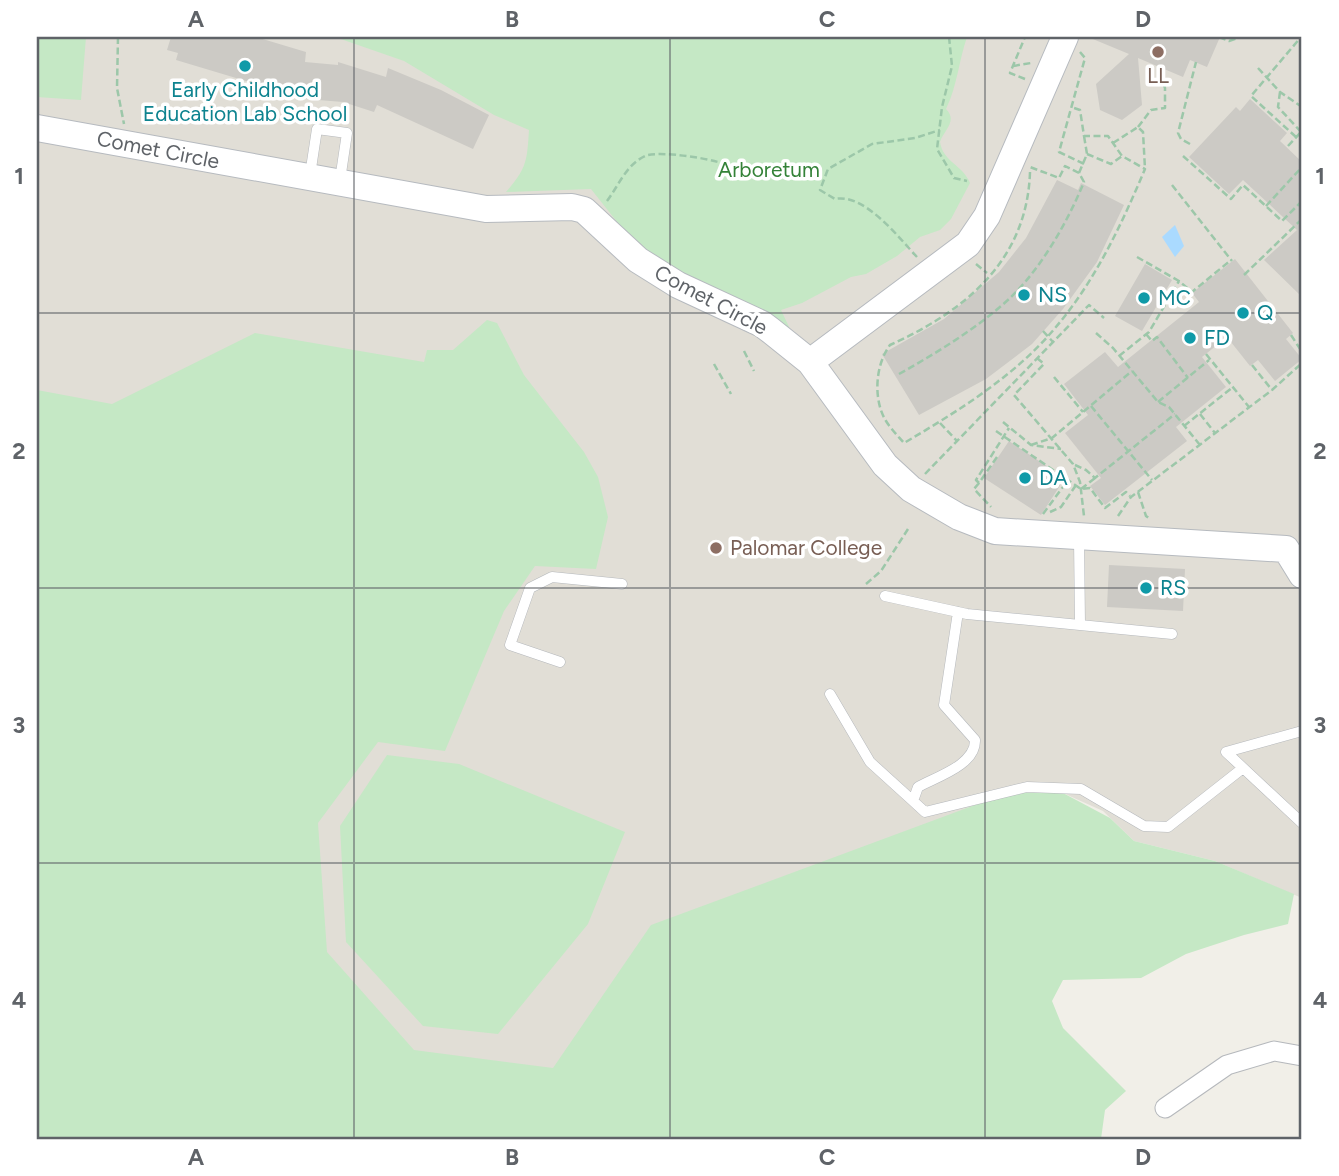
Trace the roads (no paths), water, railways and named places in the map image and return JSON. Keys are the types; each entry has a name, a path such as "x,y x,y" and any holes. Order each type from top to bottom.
{"street":[{"path":"810,362 968,244 987,216 1072,43"},
{"name":"Comet Circle","path":"37,128 486,209 572,207 584,210 638,260 678,285 762,324 810,362 885,465 928,501 959,517 995,531 1081,532 1286,549 1302,575"},
{"path":"1165,1108 1227,1065 1274,1051 1302,1056"}],"lane":[{"path":"309,178 317,129 347,132 340,184"},
{"path":"1080,625 1081,532"},
{"path":"560,662 510,645 530,588 552,577 622,584"},
{"path":"885,596 958,612 1172,634"},
{"path":"913,801 918,787 967,761 976,747 975,740 944,705 958,612"},
{"path":"830,694 870,762 925,812 1027,787 1081,789 1144,826 1168,827 1243,768"},
{"path":"1302,731 1226,752 1302,823"}],"water":[{"path":"1175,225 1184,246 1175,257 1162,237"}],"place":[{"name":"LL","path":"1158,52"},
{"name":"Early Childhood Education Lab School","path":"245,66"},
{"name":"NS","path":"1024,295"},
{"name":"MC","path":"1144,298"},
{"name":"Q","path":"1243,313"},
{"name":"FD","path":"1190,338"},
{"name":"DA","path":"1025,478"},
{"name":"Palomar College","path":"716,548"},
{"name":"RS","path":"1146,588"}],"park label":[{"name":"Arboretum","path":"769,170"}]}
